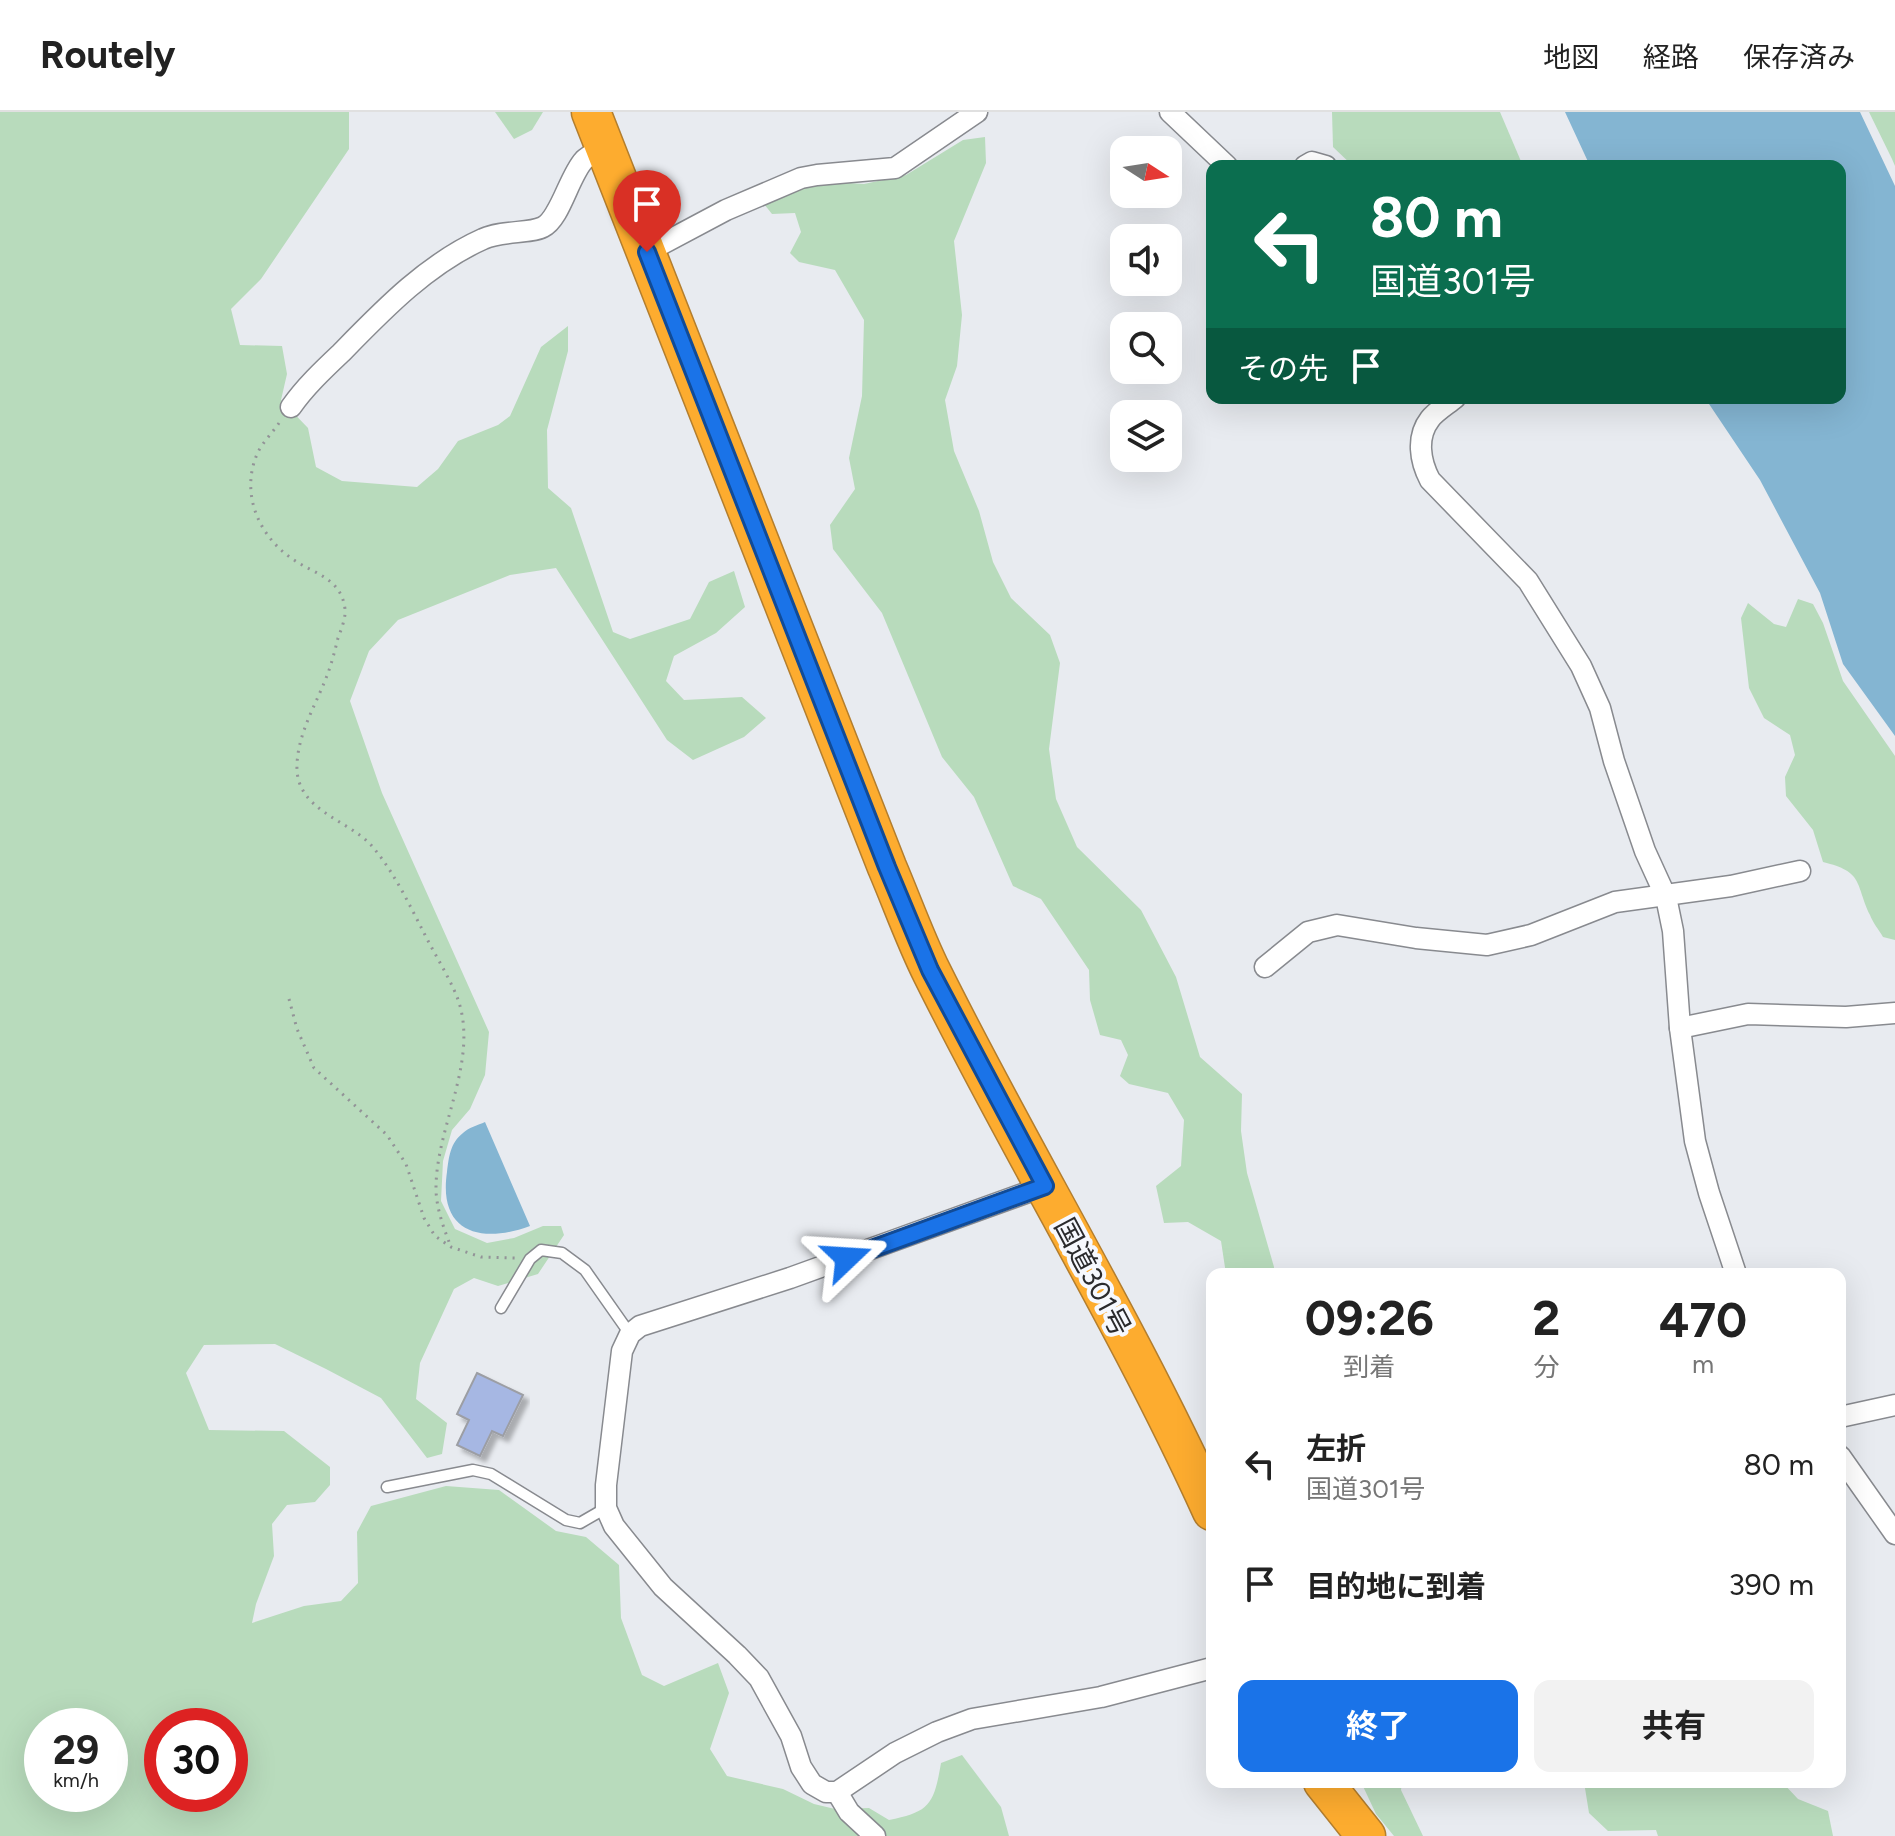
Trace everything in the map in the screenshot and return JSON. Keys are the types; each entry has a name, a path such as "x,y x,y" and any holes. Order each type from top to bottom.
{"highway":[{"name":"国道301号","path":"591,112 930,970 1176,1431 1206,1498"},
{"path":"1328,1788 1366,1836"}],"street":[{"path":"647,252 726,210 801,178 895,168 977,112"},
{"path":"1170,112 1221,160"},
{"path":"291,407 354,340 412,284 440,263 502,232 543,227 554,216 572,176 585,158 604,147"},
{"path":"1448,404 1430,419 1421,442 1421,464 1430,480 1528,581 1581,666 1600,708 1614,761 1645,851 1666,897 1673,931 1680,1028 1695,1141 1734,1268"},
{"path":"1265,967 1308,932 1337,925 1416,938 1487,945 1531,935 1615,902 1653,895 1666,897 1800,871"},
{"path":"1680,1028 1748,1014 1846,1017 1895,1013"},
{"path":"1045,1186 790,1278 640,1326 630,1334 622,1351 606,1508 614,1526 663,1587 759,1678 791,1736 801,1767 812,1784 826,1792 837,1792 895,1753 972,1719 1101,1697 1206,1670"},
{"path":"1846,1416 1895,1405"},
{"path":"1846,1465 1895,1534"},
{"path":"837,1792 849,1812 875,1836"}],"lane":[{"path":"501,1308 530,1259 541,1250 562,1253 585,1270 630,1334"},
{"path":"387,1487 473,1470 491,1474 566,1520 580,1523 606,1508"}],"path":[{"path":"291,407 258,451 249,482 252,506 275,543 291,558 325,576 340,592 346,612 328,672 305,728 296,767 304,793 315,805 328,817 352,828 372,846 401,889 455,992 463,1014 464,1042 440,1154 436,1190 443,1227 451,1247"},
{"path":"289,999 297,1029 314,1068 387,1135 406,1164 424,1218 435,1236 451,1247 481,1257 530,1259"}],"green space":[{"path":"0,112 349,112 349,149 261,279 231,309 240,345 282,346 287,374 281,400 308,428 316,467 342,481 417,487 438,469 458,441 498,425 510,416 541,347 568,326 568,351 547,430 548,488 571,508 613,632 630,639 690,619 709,582 734,571 745,607 716,633 674,656 666,681 684,700 742,697 766,718 744,737 693,760 667,740 556,568 510,575 398,620 369,651 350,701 382,793 489,1032 485,1075 470,1109 452,1130 443,1161 441,1201 455,1229 487,1243 514,1238 543,1226 561,1226 564,1235 538,1274 498,1286 474,1278 454,1289 420,1363 416,1399 447,1423 442,1454 427,1458 381,1398 275,1344 204,1345 186,1373 209,1430 284,1431 330,1467 330,1485 315,1502 287,1505 272,1524 274,1556 252,1623 304,1606 341,1601 358,1583 357,1532 371,1506 446,1486 499,1490 556,1531 586,1537 619,1565 621,1618 642,1675 664,1686 718,1663 729,1693 710,1749 727,1776 783,1789 814,1804 835,1809 869,1808 889,1820 913,1813 928,1804 936,1788 941,1763 962,1755 1001,1807 1009,1836 0,1836"},
{"path":"495,112 543,112 532,130 514,139"},
{"path":"1332,112 1500,112 1520,160 1347,160 1333,147"},
{"path":"1869,112 1895,112 1895,166 1892,159"},
{"path":"985,137 986,163 954,241 962,315 957,366 945,400 954,451 979,511 993,562 1011,598 1050,635 1060,663 1049,749 1056,799 1077,847 1141,910 1176,977 1200,1057 1242,1094 1241,1131 1247,1173 1274,1268 1225,1268 1221,1241 1188,1222 1164,1223 1156,1186 1181,1166 1184,1120 1168,1093 1129,1084 1120,1076 1128,1055 1121,1040 1100,1035 1090,1000 1089,970 1041,899 1013,886 974,797 942,757 882,613 833,549 830,525 855,489 849,458 862,396 864,320 835,270 799,262 790,253 801,232 795,213 772,214 764,204 816,181 864,184 906,175 963,140"},
{"path":"1798,599 1813,604 1823,623 1843,681 1895,756 1895,940 1883,937 1852,875 1823,862 1813,830 1786,796 1785,777 1795,755 1790,735 1764,718 1749,688 1741,618 1748,603 1774,624 1786,627"},
{"path":"1364,1788 1401,1788 1423,1836 1394,1836 1376,1814"},
{"path":"1585,1788 1788,1788 1798,1799 1828,1811 1833,1836 1658,1836 1656,1830 1608,1831 1589,1813"}],"water":[{"path":"1565,112 1860,112 1895,186 1895,736 1843,664 1820,593 1760,480 1709,404 1846,404 1846,160 1587,160"},
{"path":"485,1122 530,1226 495,1234 480,1233 456,1221 449,1209 447,1172 453,1146 465,1131"}],"building":[{"path":"477,1373 523,1395 503,1436 492,1431 480,1456 457,1445 469,1420 457,1414"}],"route":[{"path":"647,252 930,970 1045,1186 847,1258"}]}
